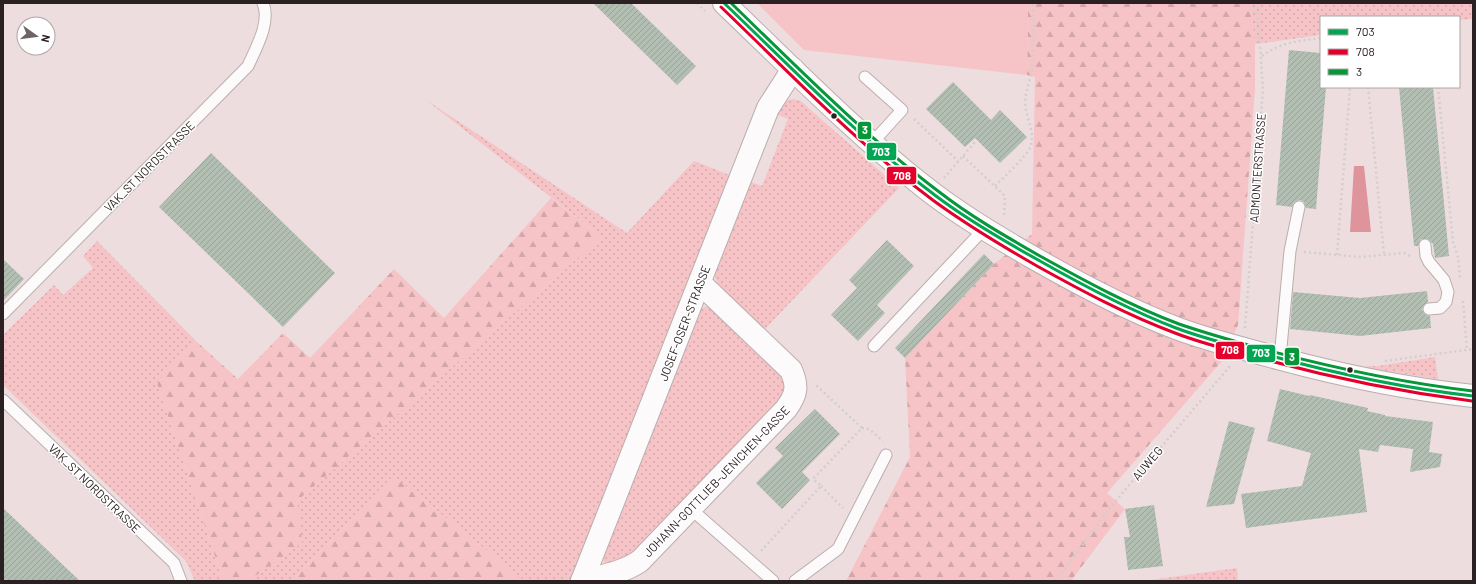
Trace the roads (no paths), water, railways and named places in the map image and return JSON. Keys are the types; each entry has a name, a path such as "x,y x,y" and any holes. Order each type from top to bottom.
{"street":[{"path":"724,3 872,143 923,186 994,226 1078,284 1118,304 1178,329 1244,341 1280,358 1347,376 1436,392 1473,396"},
{"name":"JOSEF-OSER-STRASSE","path":"582,581 768,108 793,69"},
{"name":"JOHANN-GOTTLIEB-JENICHEN-GASSE","path":"582,581 617,573 640,561 793,400 796,390 796,381 791,370 700,283"}],"lane":[{"name":"VAK_ST NORDSTRASSE","path":"3,314 248,66 262,35 265,9 263,3"},
{"path":"865,77 902,110 872,143"},
{"path":"1280,358 1287,310 1290,251 1299,207"},
{"path":"874,346 994,226"},
{"path":"1425,245 1426,256 1444,280 1448,292 1446,302 1440,308 1429,309"},
{"name":"VAK_ST NORDSTRASSE","path":"3,400 174,563 181,581"},
{"path":"795,581 838,549 886,456"},
{"path":"691,508 773,581"}]}
